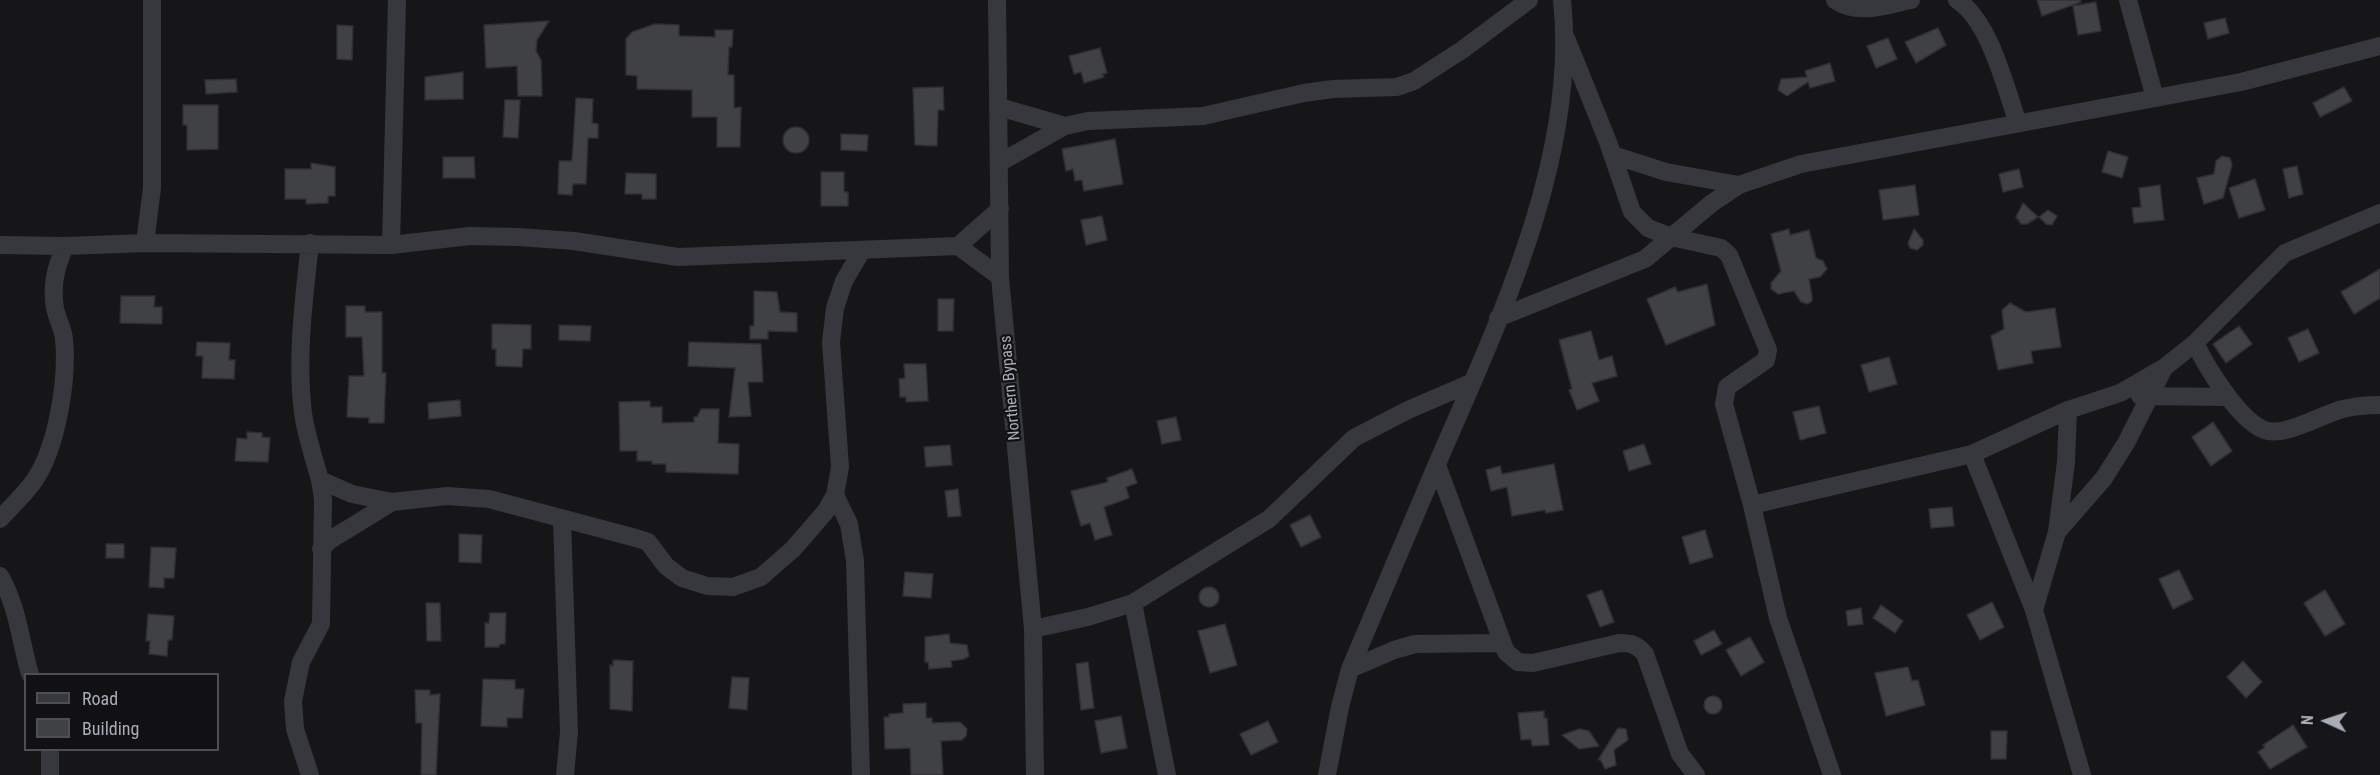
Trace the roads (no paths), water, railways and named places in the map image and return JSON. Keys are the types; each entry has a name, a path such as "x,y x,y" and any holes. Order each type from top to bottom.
{"street":[{"path":"144,243 152,188 152,0"},
{"path":"391,245 397,0"},
{"name":"Northern Bypass","path":"997,0 1000,277 1034,629 1035,775"},
{"path":"999,163 1065,126 1088,121 1203,116 1313,91 1397,87 1414,81 1462,50 1508,18 1529,0"},
{"path":"1327,775 1350,669 1473,382 1541,198 1563,97 1566,38 1562,0"},
{"path":"1835,0 1844,6 1860,9 1911,0"},
{"path":"1957,0 1966,6 1982,26 2019,123"},
{"path":"2128,0 2155,98"},
{"path":"1566,38 1613,156 1632,212 1648,228 1671,237 1710,244 1721,248 1729,255 1768,350 1766,360 1726,387 1723,395 1752,504 1778,618 1832,775"},
{"path":"1498,318 1645,259 1712,203 1739,185 1801,164 2241,82 2380,46"},
{"path":"999,107 1065,126"},
{"path":"1613,156 1666,172 1739,185"},
{"path":"0,245 310,243 391,245 470,236 574,241 678,258 861,252 958,246 1000,209"},
{"path":"1752,504 1972,454 2068,410 2120,393 2165,367 2195,343 2285,253 2380,213"},
{"path":"310,243 301,322 301,372 303,413 323,499 321,624 302,662 293,700 295,729 310,775"},
{"path":"0,519 7,503 33,482 43,465 60,408 65,359 64,336 55,309 53,284 65,246"},
{"path":"958,246 1000,277"},
{"path":"320,480 352,494 392,502 469,496 513,504 562,520 648,542 666,566 682,579 707,586 732,587 761,577 793,549 826,511 836,495 840,467 831,342 835,308 844,281 861,252"},
{"path":"2195,343 2210,374 2228,397 2258,427 2268,431 2288,428 2342,409 2380,405"},
{"path":"2057,532 2104,478 2126,443 2165,367"},
{"path":"1034,629 1088,617 1133,603 1269,519 1354,438 1408,410 1473,382"},
{"path":"2120,393 2148,397 2198,395 2228,397"},
{"path":"2034,610 2057,532 2066,462 2068,410"},
{"path":"1972,454 2034,610 2082,775"},
{"path":"1437,465 1506,652 1518,662 1533,663 1619,643 1630,643 1639,647 1646,654 1680,754 1696,775"},
{"path":"836,495 849,524 855,561 861,775"},
{"path":"321,549 330,540 392,502"},
{"path":"562,520 569,732 566,775"},
{"path":"0,576 17,612 20,640 29,673"},
{"path":"1133,603 1167,775"},
{"path":"1350,669 1394,650 1415,644 1502,643"},
{"path":"50,751 50,775"}]}
